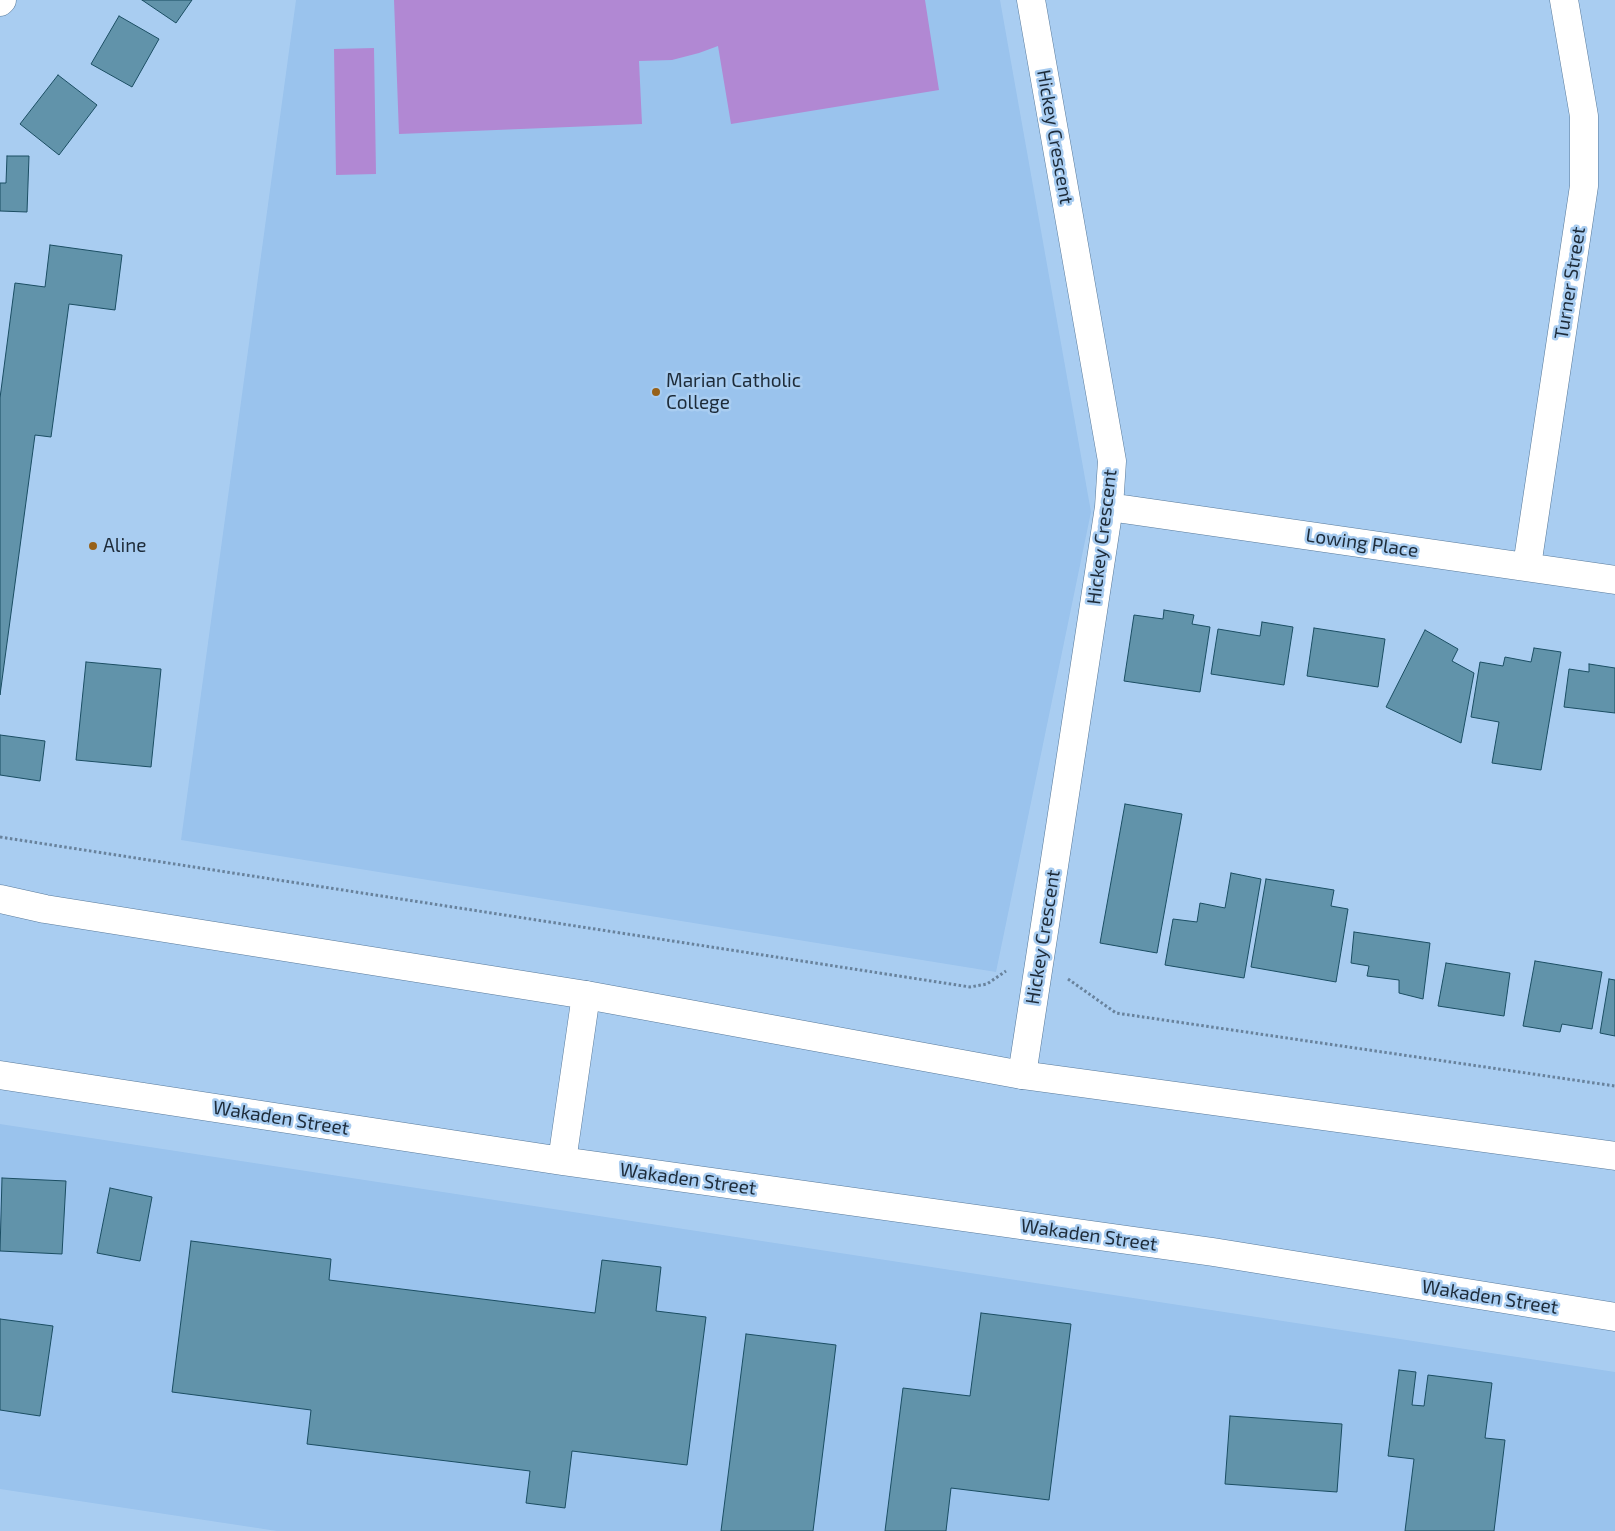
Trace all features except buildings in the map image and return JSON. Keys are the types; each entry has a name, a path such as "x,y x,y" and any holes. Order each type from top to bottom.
{"street":[{"name":"Hickey Crescent","path":"1022,1075 1109,507 1112,461 1031,0"},
{"name":"Turner Street","path":"1526,566 1584,186 1584,116 1564,0"},
{"name":"Lowing Place","path":"1109,507 1615,580"},
{"path":"0,899 45,909 586,995 1022,1075 1615,1156"},
{"path":"0,908 45,909"},
{"path":"562,1161 586,995"},
{"name":"Wakaden Street","path":"0,1074 562,1161 1213,1252 1615,1317"}],"path":[{"path":"0,836 970,987 987,984 1008,970 1028,971 1036,987 1065,977 1116,1013 1615,1086"}],"shaded area":[{"name":"Marian Catholic College","path":"296,0 1000,0 1091,512 996,972 181,840"},
{"path":"394,0 925,0 939,90 731,124 718,46 672,60 639,61 642,124 399,134"},
{"path":"374,48 376,174 336,175 334,49"},
{"path":"0,1124 1615,1372 1615,1531 277,1531 0,1489"}],"place":[{"name":"Marian Catholic College","path":"656,392"},
{"name":"Aline","path":"93,546"}]}
